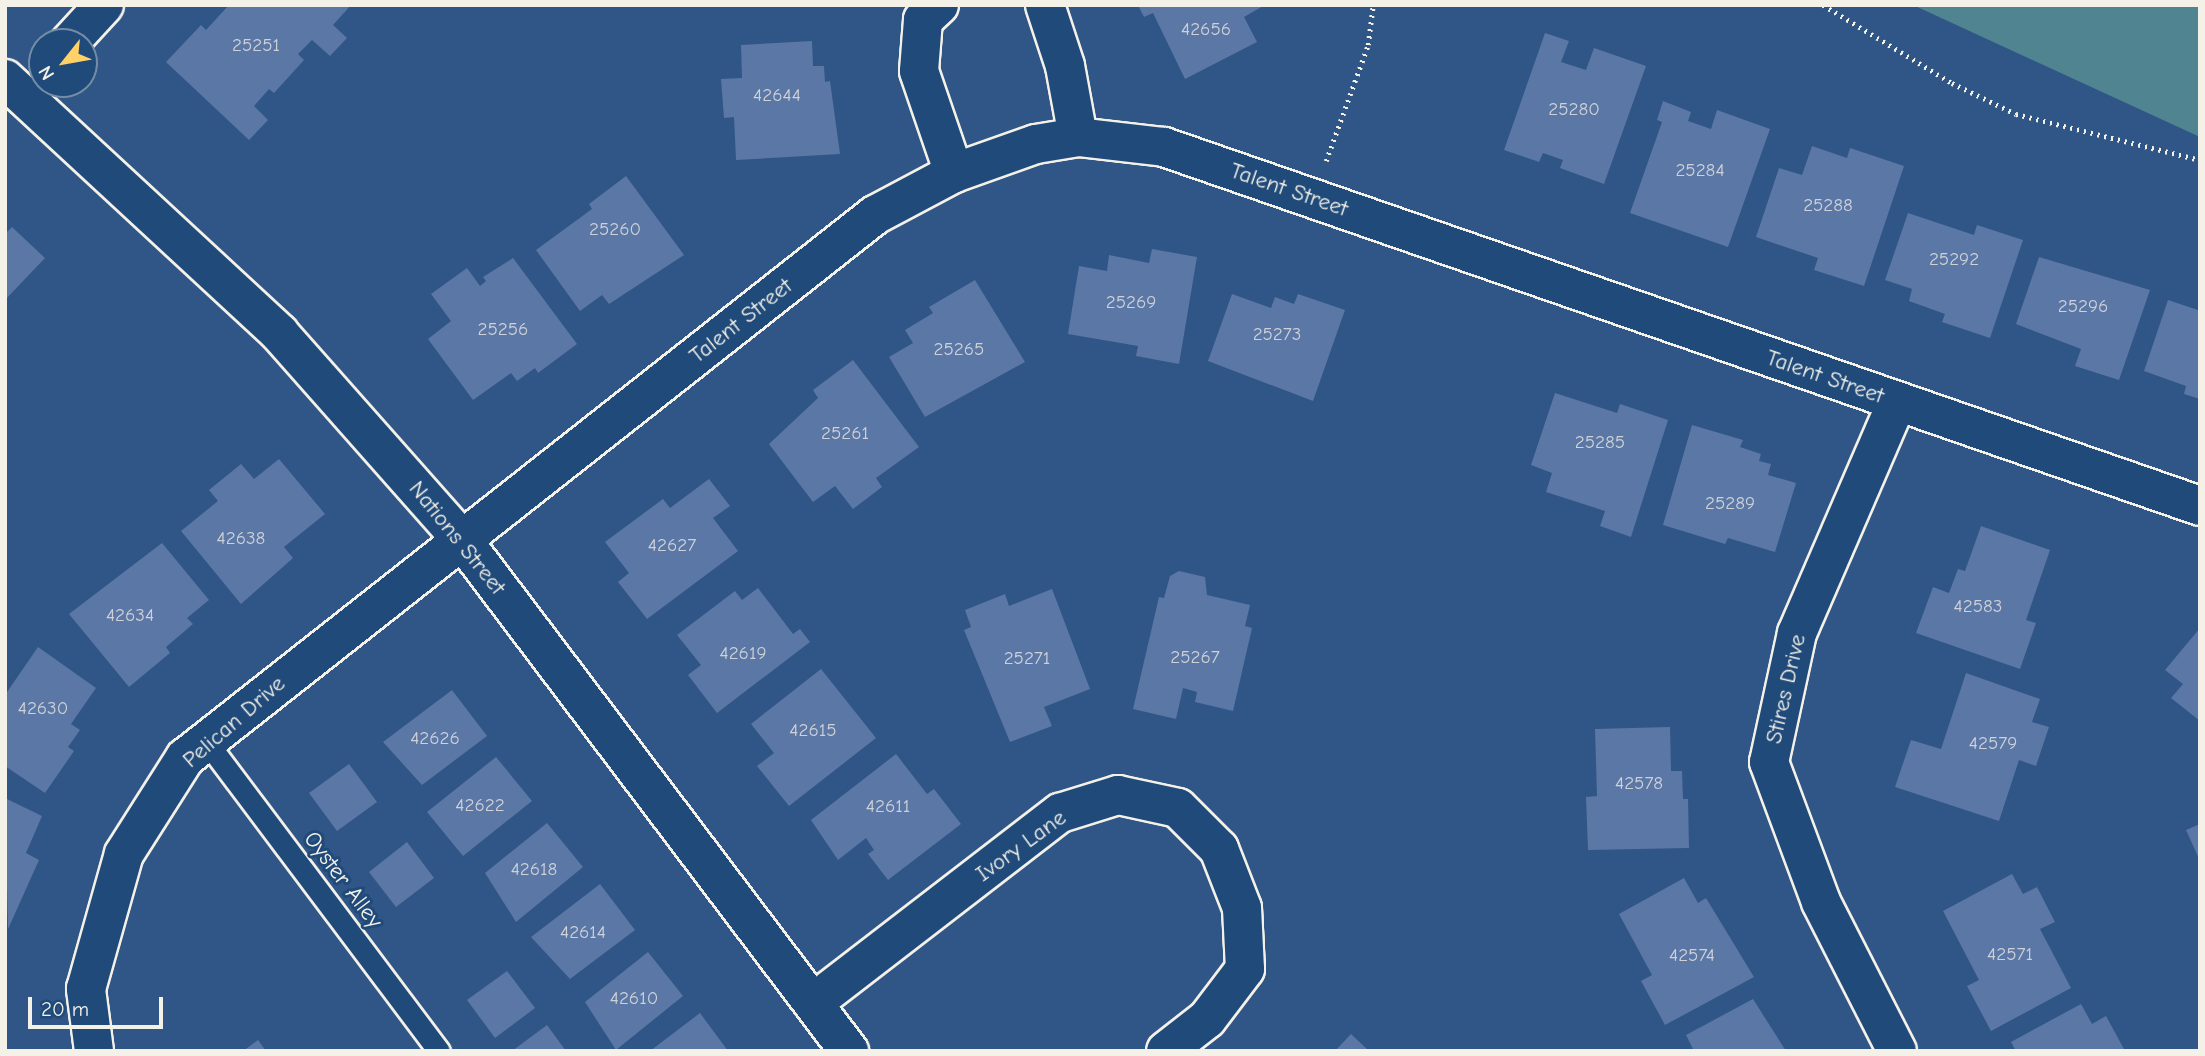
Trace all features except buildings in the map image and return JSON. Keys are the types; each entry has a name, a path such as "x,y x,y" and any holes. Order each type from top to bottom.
{"street":[{"path":"83,28 104,5"},
{"path":"939,5 923,20 919,71 954,173"},
{"path":"1045,5 1065,66 1078,137"},
{"name":"Nations Street","path":"23,82 279,333 463,541 849,1051"},
{"name":"Talent Street","path":"463,541 875,215 954,173 1037,144 1078,137 1164,147 2200,506"},
{"name":"Stires Drive","path":"1897,402 1797,633 1769,762 1821,902 1898,1051"},
{"name":"Pelican Drive","path":"94,1051 86,989 124,854 185,758 463,541"},
{"name":"Ivory Lane","path":"813,1003 1060,813 1118,794 1178,808 1219,849 1242,908 1245,969 1207,1019 1166,1051"}],"lane":[{"name":"Oyster Alley","path":"206,741 439,1051"}],"path":[{"path":"1313,199 1368,45 1373,5"},
{"path":"1823,5 1952,83 2016,114 2067,130 2200,160"}],"green space":[{"path":"1913,5 2200,5 2200,137"}]}
